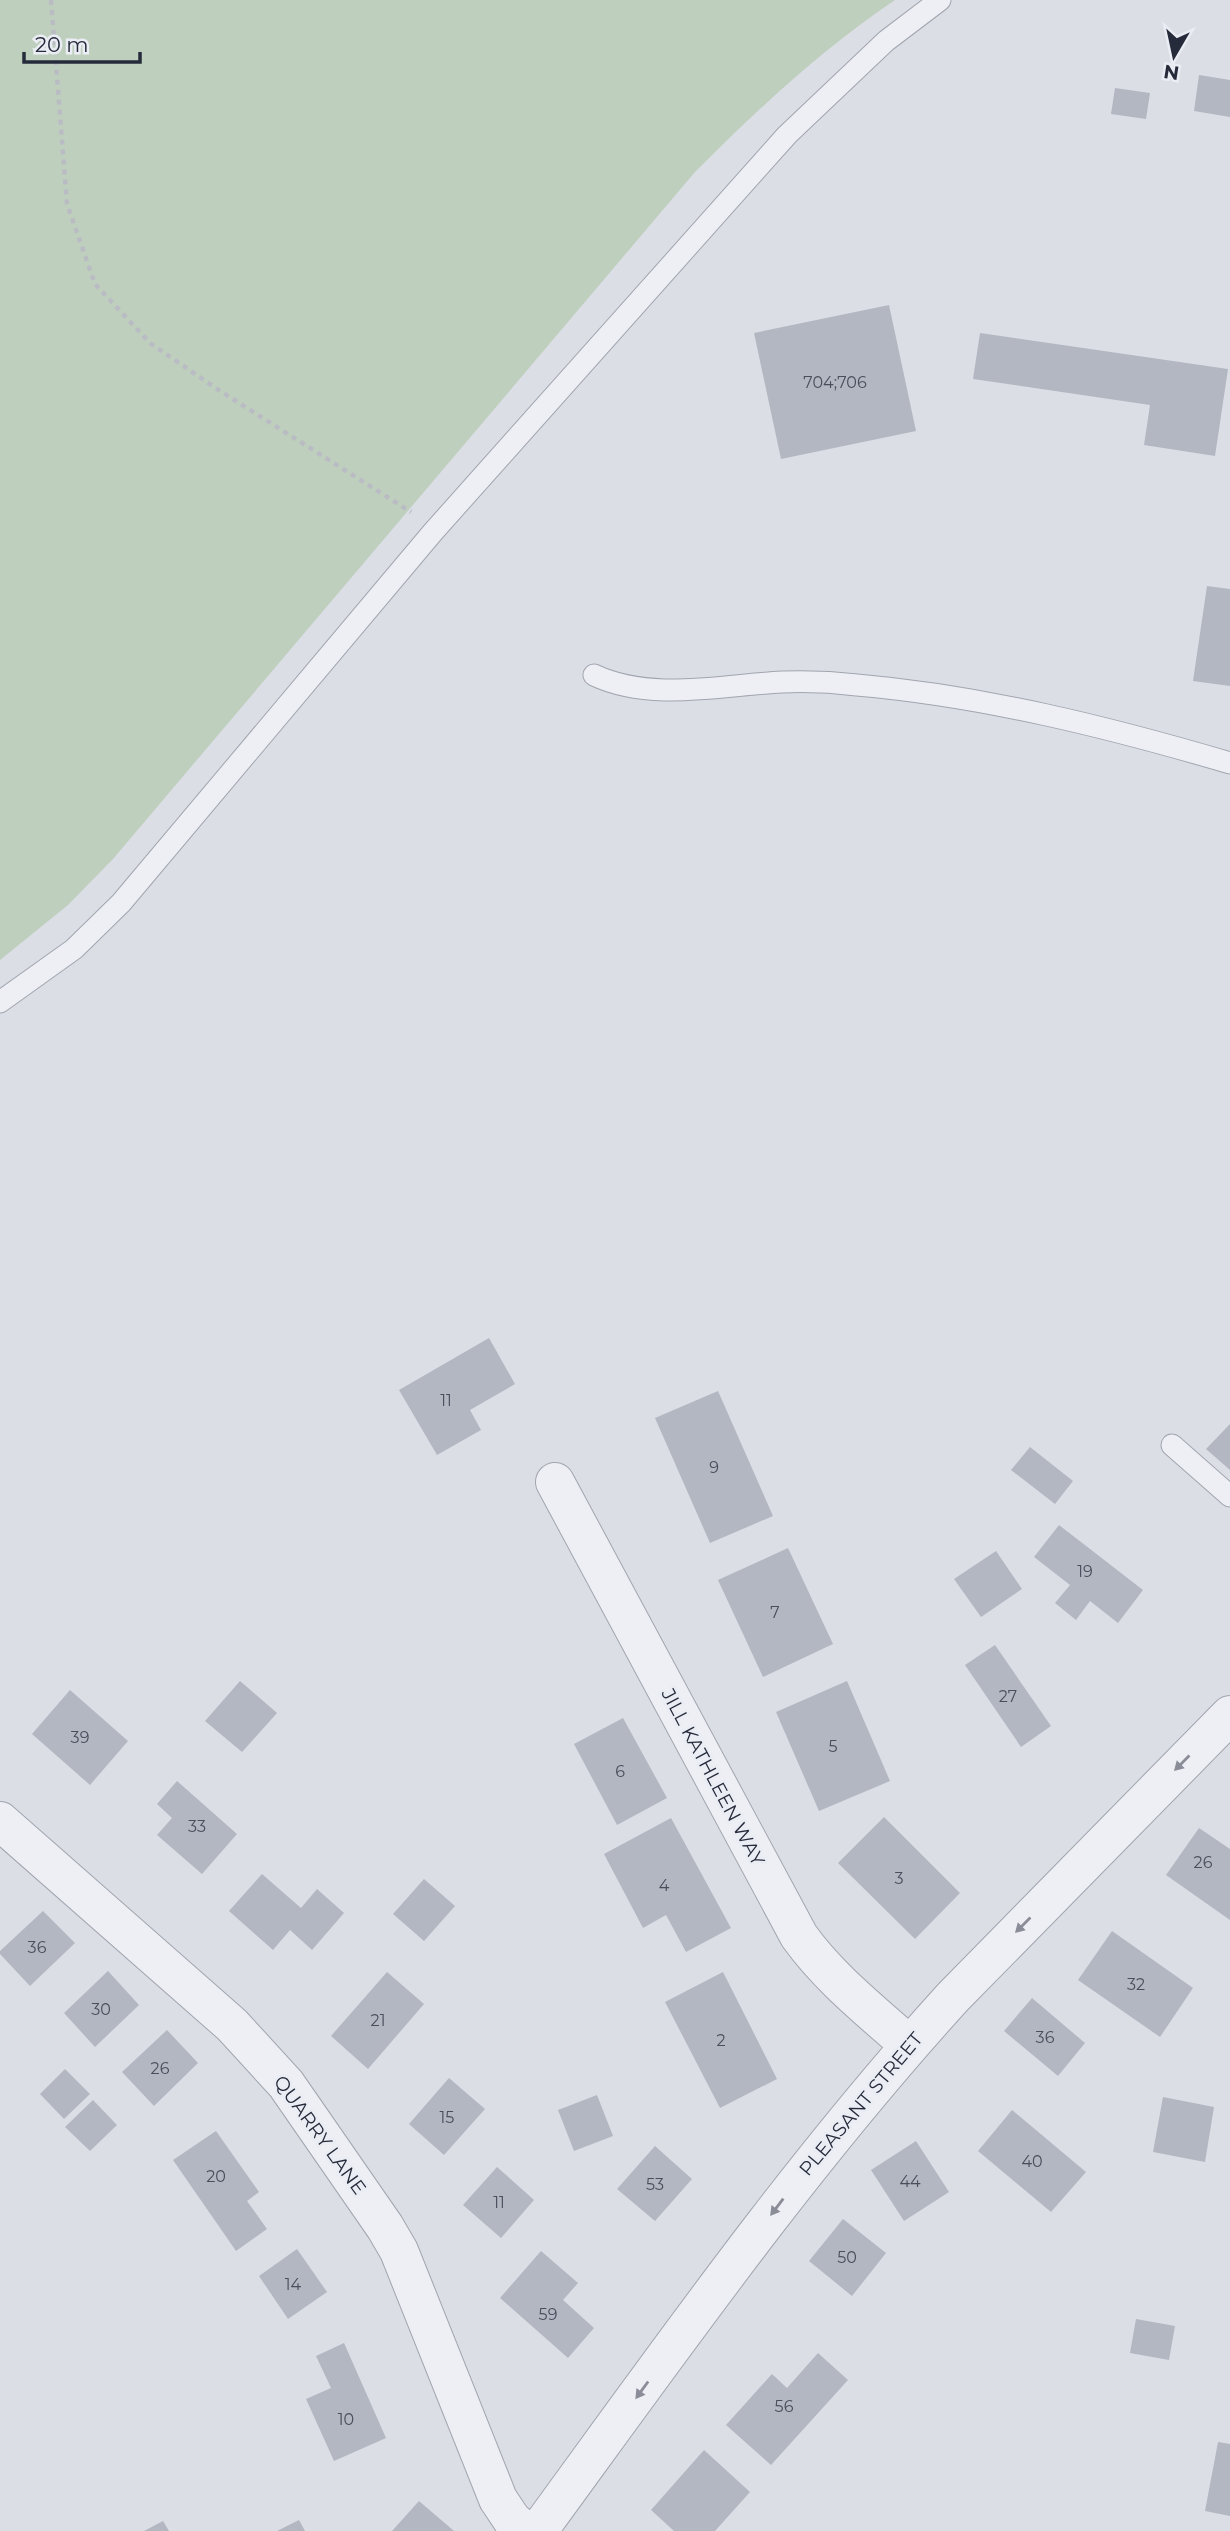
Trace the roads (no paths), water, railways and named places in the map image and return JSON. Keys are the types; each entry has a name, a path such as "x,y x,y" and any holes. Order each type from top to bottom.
{"street":[{"name":"JILL KATHLEEN WAY","path":"555,1482 799,1936 836,1981 909,2045"},
{"name":"PLEASANT STREET","path":"538,2531 777,2207 909,2045 1230,1714"},
{"name":"QUARRY LANE","path":"0,1821 232,2025 286,2084 399,2251 498,2499 512,2520 525,2531"}],"lane":[{"path":"0,1002 74,949 121,903 433,532 787,135 886,41 940,0"},
{"path":"594,675 621,685 662,689 822,682 922,693 1034,712 1152,740 1230,763"},
{"path":"1172,1445 1230,1496"}]}
